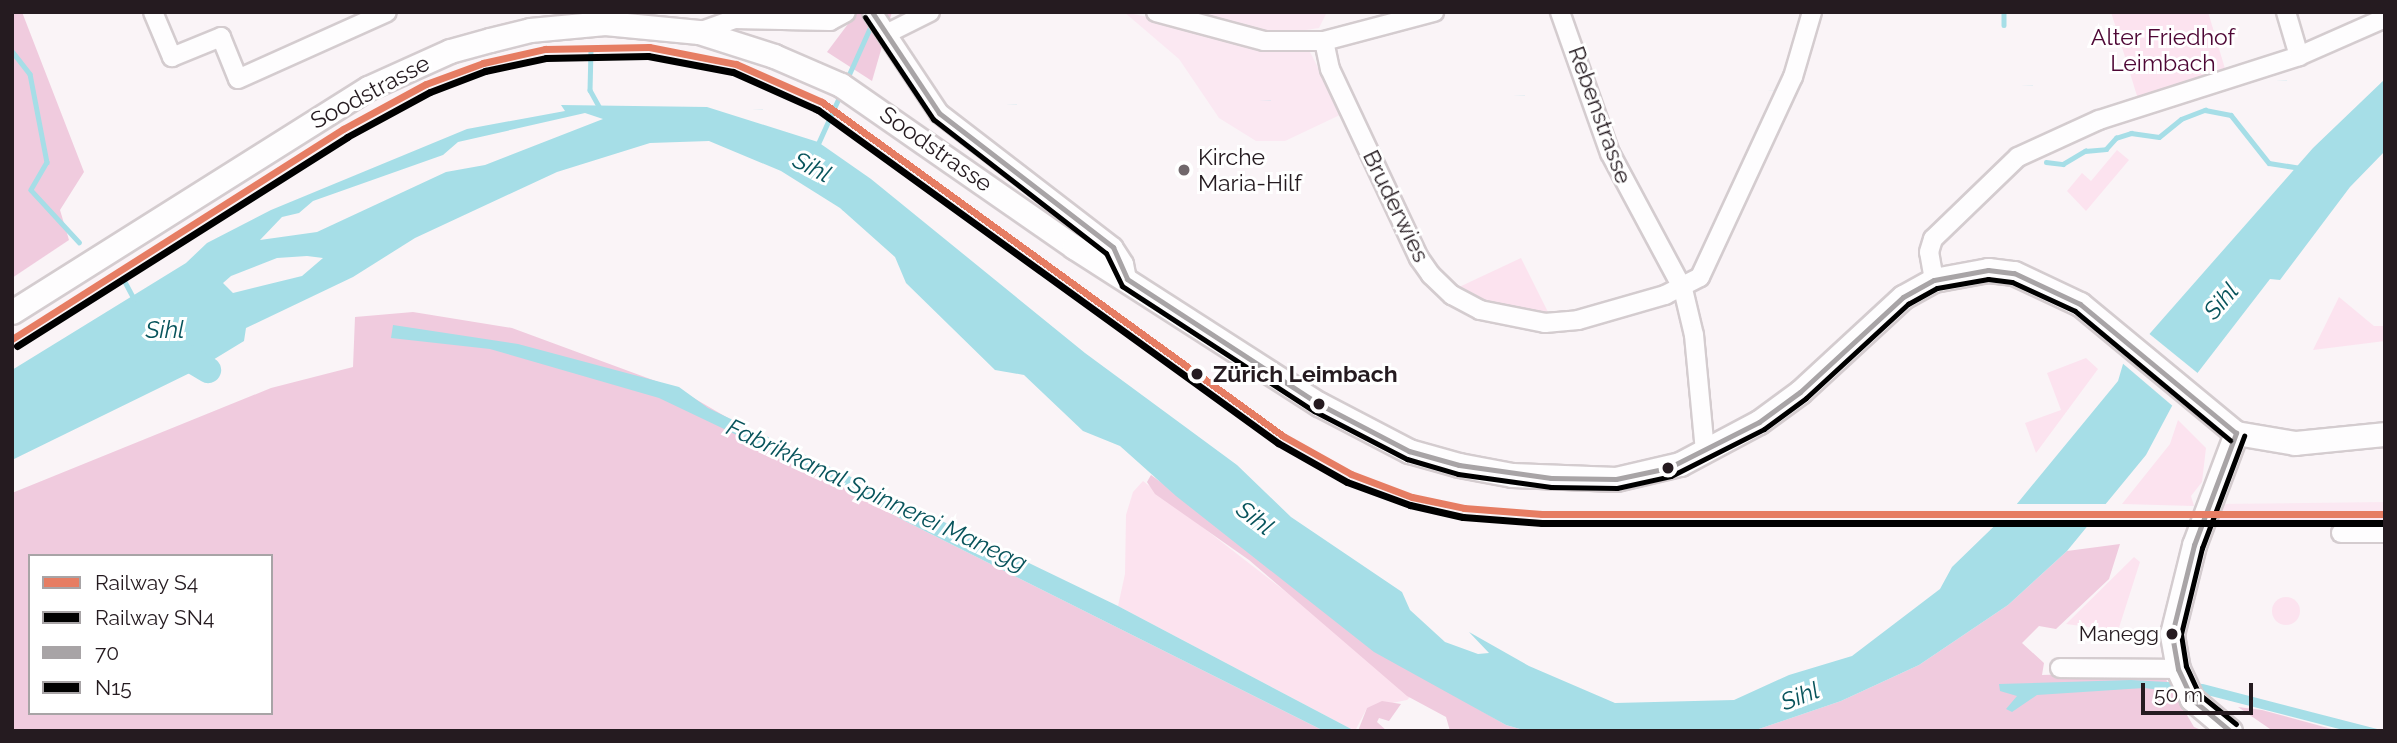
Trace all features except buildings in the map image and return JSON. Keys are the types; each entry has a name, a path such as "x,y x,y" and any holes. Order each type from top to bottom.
{"main road":[{"name":"Soodstrasse","path":"12,312 357,95 450,51 567,25 605,23 699,33 774,56 847,89 1127,279 1319,404 1409,451 1512,475 1616,479 1668,468 1759,422 1800,392 1903,297 1934,280 1960,272 2014,272 2080,304 2236,433"},
{"path":"2230,731 2192,699 2180,673 2172,634 2175,610 2208,502 2236,433 2295,443 2385,434"}],"street":[{"path":"153,12 172,57 221,37 238,79 387,12"},
{"path":"699,33 734,19 830,20 846,12"},
{"path":"930,12 880,23 939,113 1113,247 1124,264 1127,279"},
{"path":"1156,12 1264,41 1324,41 1434,12"},
{"name":"Rebenstrasse","path":"1560,12 1610,152 1684,289 1694,335 1705,451"},
{"path":"1684,289 1700,277 1793,77 1812,12"},
{"path":"2286,12 2300,56"},
{"path":"1934,280 1929,252 1933,239 1984,185 2018,157 2099,120 2300,56 2385,18"},
{"name":"Bruderwies","path":"1324,41 1330,69 1419,258 1452,295 1509,319 1545,323 1578,320 1684,289"},
{"path":"2341,533 2385,533"},
{"path":"2060,668 2180,673"}],"shaded area":[{"path":"12,12 22,12 84,172 60,210 69,240 12,278"},
{"path":"857,12 892,12 872,81 827,52"},
{"path":"1124,12 1310,52 1342,114 1285,141 1256,141 1219,118 1179,59"},
{"path":"1193,12 1327,12 1319,28 1286,33 1242,27"},
{"path":"413,312 512,328 680,390 903,520 1324,731 12,731 12,493 271,388 353,367 355,317"},
{"path":"1151,475 1447,691 1506,725 1527,731 1450,731 1446,717 1407,696 1249,560 1155,494 1147,482"},
{"path":"2385,502 2385,525 2209,523 2215,504"},
{"path":"2120,544 2109,579 2056,629 2039,626 2022,643 2044,663 2042,675 2144,672 2164,676 2194,727 2204,731 1753,731 1841,701 1919,665 2008,605 2067,551"},
{"path":"1382,701 1401,704 1389,721 1379,718 1377,722 1387,731 1358,731 1367,708"},
{"path":"2238,707 2262,710 2339,731 2273,731"}],"green space":[{"name":"Alter Friedhof Leimbach","path":"2111,12 2208,12 2226,72 2138,99"},
{"path":"2117,150 2129,160 2086,211 2067,191 2082,173 2091,181"},
{"path":"1521,258 1549,314 1521,315 1457,288"},
{"path":"2339,297 2374,326 2385,326 2385,341 2313,350"},
{"path":"2086,358 2098,369 2036,453 2025,423 2061,410 2047,373"},
{"path":"2178,420 2206,448 2202,482 2191,496 2194,506 2122,504 2170,444"},
{"path":"1143,481 1330,626 1410,697 1407,700 1367,708 1355,731 1118,606 1125,574 1126,515 1133,492"},
{"path":"2134,557 2140,562 2117,634 2089,635 2089,627 2066,624"},
{"path":"2286,597 2296,601 2300,611 2296,621 2286,625 2276,621 2272,611 2276,601"}],"water":[{"name":"Sihl","path":"2385,79 2385,151 2350,187 2280,280 2270,279 2172,406 2146,455 2067,551 2008,605 1919,665 1841,701 1753,731 1527,731 1506,725 1374,652 1176,496 1120,446 1083,431 1024,375 995,370 906,283 895,257 840,208 781,171 709,141 650,143 557,172 415,238 353,277 246,328 244,341 198,369 12,460 12,370 186,263 207,243 271,210 467,129 565,111 561,105 707,107 818,142 871,179 1085,353 1237,465 1291,517 1402,592 1410,610 1445,642 1478,654 1489,653 1469,632 1529,666 1615,703 1734,700 1789,675 1852,656 1940,589 1952,567 2016,505 2118,381 2123,364 2313,148","holes":["585,113 603,119 485,165 446,172 317,232 260,240 282,217 299,213 313,201 443,155 458,142","277,258 323,258 302,276 233,293 223,283 231,276"]},
{"path":"393,325 518,344 679,387 708,408 1118,606 1355,731 1324,731 903,520 848,488 659,398 490,349 391,338"},
{"path":"2131,680 2203,684 2385,731 2347,731 2211,696 2144,688 2037,695 2012,712 2006,709 2017,696 2000,691 1999,684"}],"pier":[{"path":"2147,332 2200,375 2175,408 2121,362"},
{"path":"2011,504 2110,504 2097,520 1994,520"}],"waterway":[{"path":"2004,12 2004,25"},
{"path":"847,79 872,23"},
{"path":"591,50 590,90 602,112"},
{"path":"12,51 30,74 47,162 31,190 79,242"},
{"path":"817,146 841,93"},
{"path":"2046,162 2063,164 2085,151 2106,149 2116,138 2131,133 2159,137 2181,119 2205,110 2231,115 2269,163 2299,168"},
{"path":"123,278 134,299"},
{"name":"Fabrikkanal Spinnerei Manegg","path":"173,349 208,370"}],"rail line":[{"name":"S4","path":"12,339 343,129 426,84 483,63 545,49 649,47 736,64 822,102 1283,436 1351,474 1412,497 1464,508 1542,514 2385,514"},
{"name":"SN4","path":"17,346 347,137 430,92 485,71 546,58 648,56 733,72 818,110 1278,443 1347,482 1410,505 1463,517 1542,523 2385,523"}],"transit line":[{"name":"70","path":"872,12 939,113 1113,247 1127,279 1319,404 1409,451 1459,465 1551,478 1616,479 1668,468 1759,422 1800,392 1903,297 1934,280 1988,270 2014,273 2080,304 2236,433"},
{"name":"N15","path":"865,17 933,119 1106,253 1122,286 1314,411 1407,459 1458,474 1551,487 1617,488 1671,476 1764,429 1806,398 1908,304 1937,288 1988,279 2012,282 2075,311 2230,440"},
{"name":"70","path":"2230,731 2192,699 2178,669 2172,634 2194,545 2236,433"},
{"name":"N15","path":"2236,724 2199,694 2186,666 2181,634 2202,548 2244,436"}],"place":[{"name":"Kirche Maria-Hilf","path":"1184,170"},
{"name":"Zürich Leimbach","path":"1197,374"},
{"name":"Manegg","path":"2172,634"}]}
